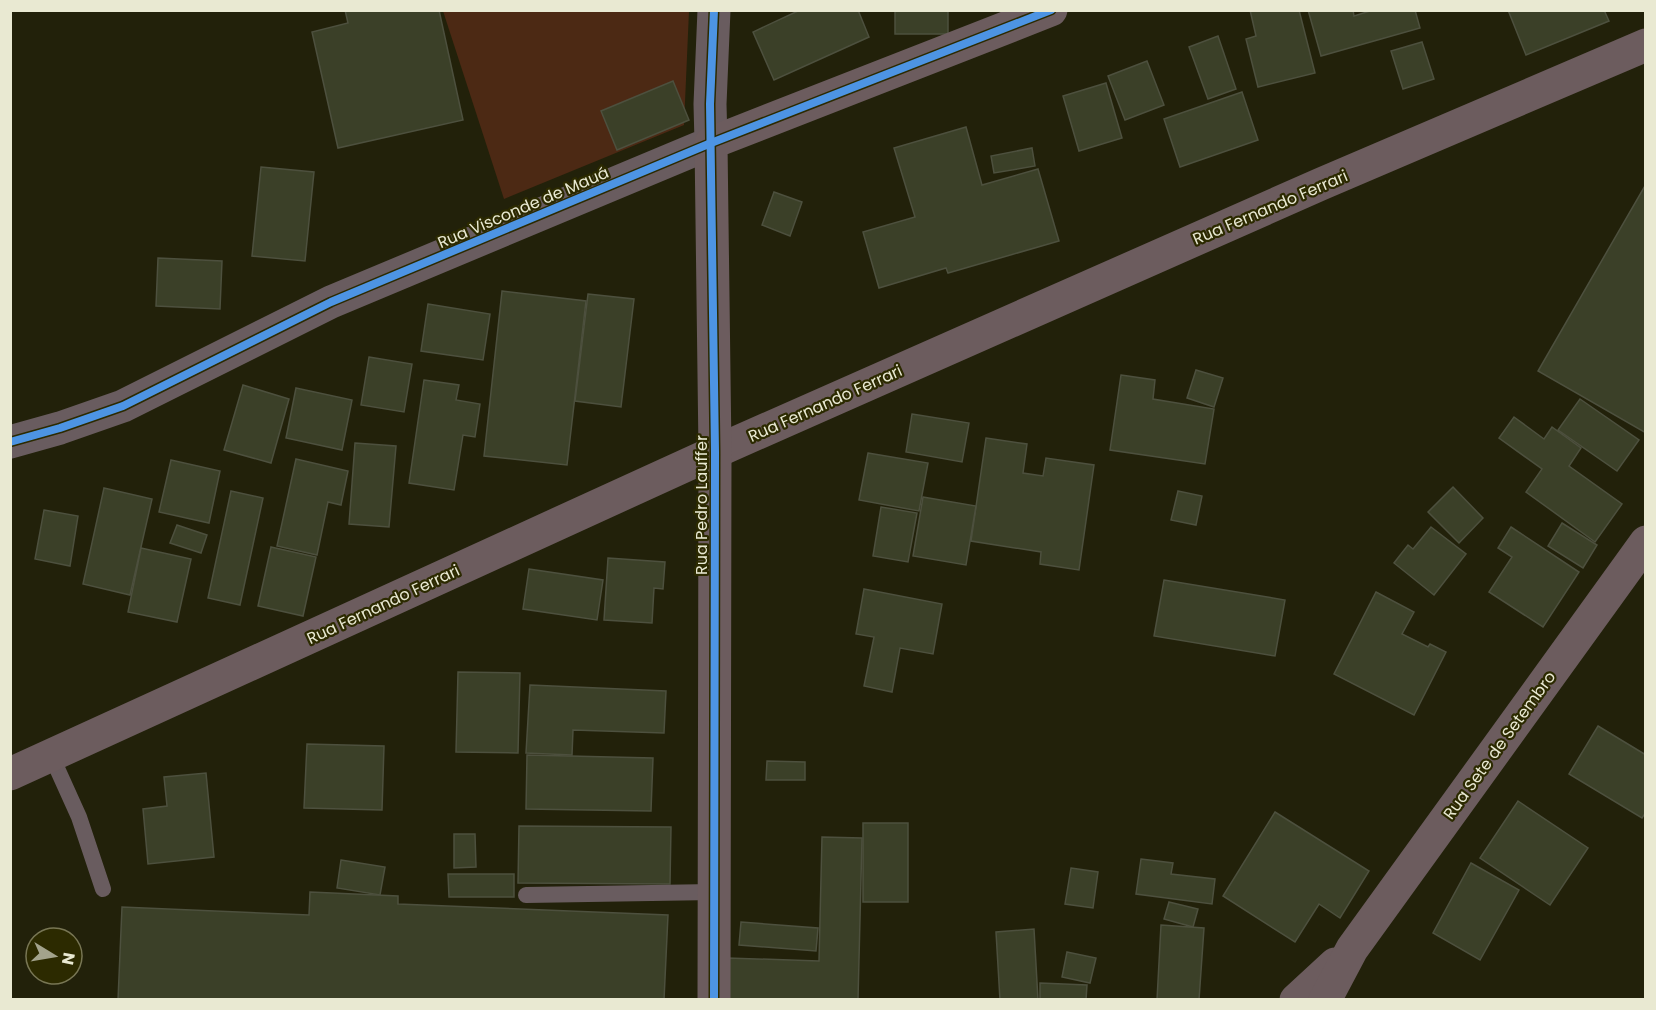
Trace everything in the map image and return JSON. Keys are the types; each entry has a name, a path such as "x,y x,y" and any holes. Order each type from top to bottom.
{"main road":[{"name":"Rua Visconde de Mauá","path":"711,144 1051,10"},
{"name":"Rua Fernando Ferrari","path":"10,774 715,452 1301,193 1646,45"},
{"name":"Rua Pedro Lauffer","path":"711,144 715,452 714,999"},
{"name":"Rua Sete de Setembro","path":"1325,999 1352,949 1646,542"},
{"name":"Rua Sete de Setembro","path":"1296,999 1352,949"}],"street":[{"name":"Rua Pedro Lauffer","path":"711,144 710,104 714,10"},
{"name":"Rua Visconde de Mauá","path":"10,442 60,428 123,406 331,302 711,144"}],"lane":[{"path":"51,755 79,817 103,889"},
{"path":"526,895 714,891"}],"shaded area":[{"path":"443,11 689,11 684,125 504,199"}],"building":[{"path":"345,10 439,10 463,120 338,148 312,32 348,23"},
{"path":"800,10 858,10 869,37 774,80 753,32"},
{"path":"895,10 948,10 948,34 895,34"},
{"path":"1250,10 1299,10 1315,73 1258,87 1246,39 1256,36"},
{"path":"1308,10 1353,10 1354,16 1373,10 1415,10 1420,28 1321,56"},
{"path":"1508,10 1604,10 1609,21 1526,55"},
{"path":"1218,36 1236,89 1208,99 1189,47"},
{"path":"1422,42 1434,79 1403,89 1391,51"},
{"path":"1147,61 1164,105 1125,120 1108,76"},
{"path":"673,81 689,120 617,150 601,111"},
{"path":"1106,83 1122,138 1079,151 1063,96"},
{"path":"1242,92 1258,140 1180,167 1164,119"},
{"path":"966,127 982,185 1038,169 1059,241 948,273 946,268 879,288 863,232 915,217 894,148"},
{"path":"1032,148 1035,166 994,173 991,156"},
{"path":"261,167 314,172 305,261 252,256"},
{"path":"1646,184 1646,433 1538,371"},
{"path":"774,192 802,202 790,236 762,225"},
{"path":"158,258 222,261 220,309 156,306"},
{"path":"502,291 586,301 567,465 484,456"},
{"path":"588,294 634,299 621,407 575,401"},
{"path":"428,304 490,314 483,360 421,351"},
{"path":"369,357 412,364 404,412 361,405"},
{"path":"1196,370 1223,378 1214,407 1187,398"},
{"path":"1121,375 1155,380 1153,399 1214,409 1205,464 1110,450"},
{"path":"424,380 459,385 456,400 480,404 475,437 463,435 454,490 409,483"},
{"path":"243,385 289,399 271,463 224,450"},
{"path":"296,388 352,400 342,450 286,438"},
{"path":"1580,399 1639,440 1617,471 1558,430"},
{"path":"912,414 969,423 962,462 906,452"},
{"path":"1514,417 1544,439 1552,427 1581,448 1569,466 1622,504 1595,542 1526,492 1542,469 1499,438"},
{"path":"986,438 1027,444 1023,473 1043,476 1046,458 1094,465 1079,570 1040,564 1041,552 971,541"},
{"path":"355,443 396,446 389,527 349,524"},
{"path":"868,453 928,463 919,511 859,500"},
{"path":"296,459 348,471 341,505 328,502 317,555 277,546"},
{"path":"171,460 220,471 209,523 159,512"},
{"path":"1453,487 1483,518 1459,543 1428,512"},
{"path":"104,488 152,499 130,595 83,584"},
{"path":"231,491 263,498 240,605 208,598"},
{"path":"1178,491 1202,496 1196,525 1171,520"},
{"path":"923,497 976,506 966,565 913,556"},
{"path":"881,507 917,513 908,562 873,556"},
{"path":"44,510 78,516 70,566 35,559"},
{"path":"1562,523 1597,545 1583,568 1548,546"},
{"path":"177,525 207,535 201,553 170,543"},
{"path":"1431,527 1466,554 1434,595 1394,563 1408,545 1413,549"},
{"path":"1511,527 1579,572 1543,627 1489,592 1512,557 1498,548"},
{"path":"271,547 316,557 303,616 258,606"},
{"path":"141,548 191,559 177,622 128,612"},
{"path":"608,558 665,562 663,589 654,588 652,623 604,620"},
{"path":"529,569 603,580 597,620 523,609"},
{"path":"1164,580 1285,600 1275,656 1154,636"},
{"path":"864,589 942,604 933,654 900,648 892,692 864,686 874,637 856,634"},
{"path":"1376,592 1414,612 1402,634 1428,647 1430,644 1446,652 1414,715 1334,674"},
{"path":"458,672 520,673 518,753 456,752"},
{"path":"530,685 666,691 664,733 573,730 572,755 526,753"},
{"path":"1598,726 1646,755 1646,812 1642,818 1569,774"},
{"path":"307,744 384,746 382,810 304,808"},
{"path":"527,755 653,758 651,811 526,809"},
{"path":"767,761 805,762 805,780 766,780"},
{"path":"206,773 214,857 148,864 143,809 167,806 164,777"},
{"path":"1518,801 1588,848 1550,905 1480,858"},
{"path":"1275,812 1369,871 1340,918 1319,904 1295,942 1223,896"},
{"path":"863,823 908,823 908,902 863,902"},
{"path":"519,826 671,827 670,884 518,883"},
{"path":"454,834 475,834 476,867 454,868"},
{"path":"822,837 862,838 858,1000 727,1000 728,958 819,961"},
{"path":"1141,859 1173,863 1171,874 1215,879 1212,904 1136,894"},
{"path":"341,860 385,867 380,895 337,888"},
{"path":"1471,863 1519,890 1480,960 1433,933"},
{"path":"1071,868 1098,872 1093,908 1065,904"},
{"path":"448,874 514,874 514,897 449,897"},
{"path":"310,892 398,896 398,904 668,915 664,1000 118,1000 122,907 309,915"},
{"path":"1169,902 1198,909 1193,927 1164,919"},
{"path":"741,922 818,928 816,951 739,945"},
{"path":"1161,925 1204,928 1199,1000 1157,1000"},
{"path":"1034,929 1038,1000 1000,1000 996,932"},
{"path":"1067,952 1096,958 1090,983 1062,977"},
{"path":"1040,983 1087,985 1086,1000 1040,1000"}],"cycle path":[{"path":"714,10 710,104 715,452 714,1000"},
{"path":"10,442 60,428 123,406 331,302 711,143 1051,10"}]}
